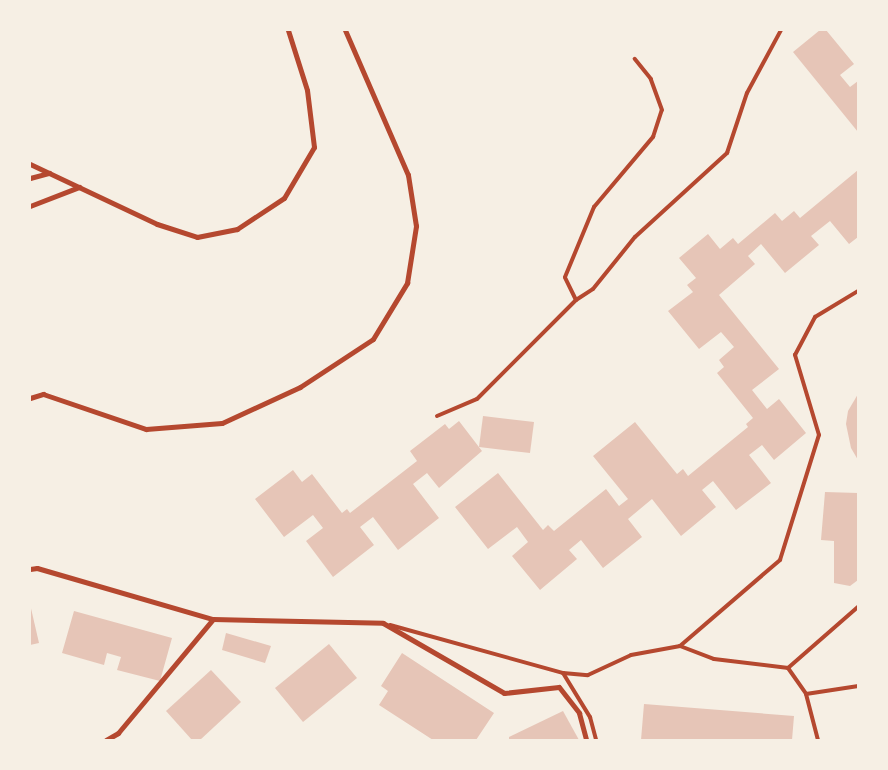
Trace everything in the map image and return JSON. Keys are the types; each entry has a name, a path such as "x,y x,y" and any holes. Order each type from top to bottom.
{"street":[{"path":"30,164 156,224 197,237 237,229 284,198 314,147 308,90 288,30"},
{"path":"30,398 43,394 146,429 222,423 300,387 373,339 407,283 416,226 408,175 345,30"},
{"path":"30,178 50,173"},
{"path":"30,206 79,186"},
{"path":"30,569 37,568 213,619 383,623 504,693 558,687 579,714 586,740"},
{"path":"106,740 118,733 213,619"}],"lane":[{"path":"437,416 477,399 576,300 593,289 635,237 726,153 747,93 781,30"},
{"path":"576,300 565,277 594,207 653,137 662,110 651,79 635,59"},
{"path":"680,646 780,560 819,435 795,355 815,317 858,291"},
{"path":"788,668 858,608"},
{"path":"383,623 563,673 588,675 631,655 680,646 714,658 788,668 806,694 818,740"},
{"path":"563,673 590,717 596,740"},
{"path":"806,694 858,686"}],"building":[{"path":"820,30 826,30 854,64 840,75 850,87 858,81 858,132 793,52"},
{"path":"858,170 858,237 849,244 830,221 811,236 819,245 785,273 761,244 748,256 755,264 719,295 779,369 752,390 767,409 779,399 806,433 774,460 762,445 749,455 771,483 736,510 713,481 702,490 716,507 681,536 652,499 628,519 642,537 603,568 581,540 569,550 577,559 540,590 512,556 528,542 517,527 488,549 455,507 498,473 543,530 548,525 554,531 606,489 619,506 628,499 593,456 635,422 677,474 683,469 688,476 748,427 746,424 753,418 717,373 724,367 719,360 734,347 721,332 699,349 668,311 693,292 687,285 696,278 679,258 708,234 720,249 733,238 738,244 775,213 782,221 794,211 800,218"},
{"path":"858,394 858,460 851,448 846,424 848,411"},
{"path":"483,416 534,422 530,453 479,447"},
{"path":"459,421 482,451 439,488 427,473 413,484 439,518 398,550 373,517 360,527 374,545 333,577 306,541 323,528 313,515 284,537 255,499 293,470 302,482 312,474 342,513 347,509 350,513 417,461 410,451 445,424 449,429"},
{"path":"825,492 858,493 858,580 850,586 834,583 834,541 821,540"},
{"path":"30,604 39,643 30,645"},
{"path":"74,611 172,638 160,681 117,670 121,657 107,653 104,665 62,653"},
{"path":"226,633 271,646 265,663 222,650"},
{"path":"329,644 357,678 303,722 275,688"},
{"path":"402,653 494,713 476,740 433,740 379,705 388,691 381,686"},
{"path":"211,670 241,702 200,740 192,740 166,711"},
{"path":"644,704 794,716 792,740 641,740"},
{"path":"563,711 579,740 509,740 509,737"}]}
